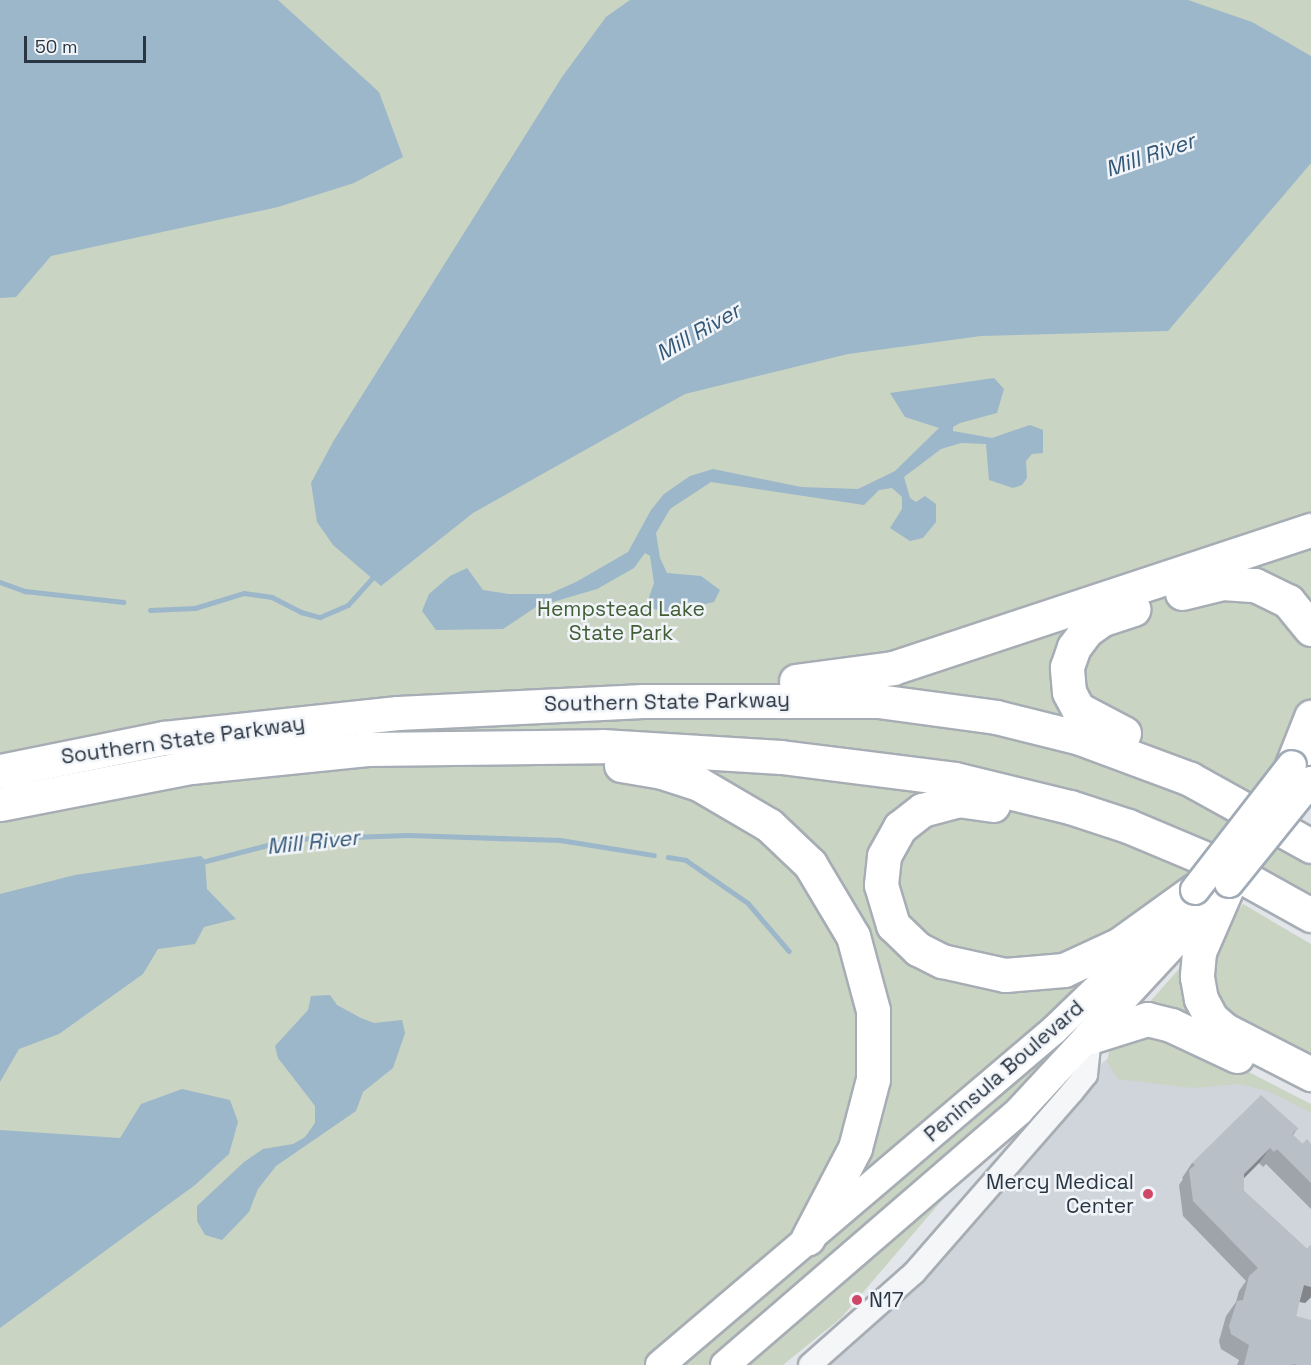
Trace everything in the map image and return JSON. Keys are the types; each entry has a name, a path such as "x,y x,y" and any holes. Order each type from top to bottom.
{"highway":[{"path":"516,706 632,684 789,682 877,671 1311,530"},
{"path":"1305,842 1226,778 1084,716 1069,693 1067,667 1080,638 1103,619 1223,582 1245,583 1278,595 1296,609 1311,629"},
{"name":"Southern State Parkway","path":"0,771 223,730 516,706 820,699 947,708 1023,723 1136,757 1200,784 1305,842"},
{"path":"1302,773 1311,717"},
{"name":"Southern State Parkway","path":"0,804 191,767 308,753 426,747 602,746 838,764 1013,792 1153,837 1298,907 1311,922"},
{"path":"426,747 512,763 616,765 683,777 754,814 810,864 844,917 860,954 870,992 875,1047 871,1097 861,1134 808,1238"},
{"path":"1153,837 1070,825 979,802 948,801 914,815 895,834 881,865 882,895 893,925 918,949 972,970 1020,975 1064,970 1097,958 1195,890"},
{"path":"1229,884 1199,952 1197,977 1201,999 1211,1018 1226,1030 1311,1074"},
{"path":"1082,1057 1132,1021 1162,1021 1311,1094"}],"main road":[{"name":"Peninsula Boulevard","path":"725,1365 977,1150 1082,1057 1229,884 1302,773 1311,739"},
{"name":"Peninsula Boulevard","path":"661,1365 1030,1051 1101,987 1195,890 1302,773"},
{"path":"1030,1051 1055,1049 1082,1057"}],"street":[{"path":"810,1365 914,1273 1082,1057"}],"shaded area":[{"name":"Mercy Medical Center","path":"1136,1034 1311,1108 1311,1365 811,1365 1092,1072"}],"green space":[{"name":"Hempstead Lake State Park","path":"0,0 1311,0 1311,770 1260,830 1311,865 1311,899 1237,856 841,1318 783,1365 0,1365"},
{"path":"1243,904 1311,944 1311,1063 1216,1009 1208,967 1226,926"},
{"path":"1186,961 1191,1011 1186,1021 1147,1005"},
{"path":"1127,1031 1177,1035 1311,1104 1311,1113 1270,1092 1239,1084 1192,1088 1118,1079 1107,1062 1110,1047"}],"water":[{"path":"0,0 278,0 379,92 403,157 354,183 278,207 51,256 16,297 0,298"},
{"path":"630,0 1188,0 1252,22 1311,56 1311,163 1168,331 981,336 848,354 685,394 473,513 381,586 333,545 317,522 311,483 334,440 562,77 606,17"},
{"path":"994,378 1004,389 997,413 960,423 953,427 953,431 992,438 1030,425 1043,430 1043,453 1032,454 1026,461 1027,478 1022,485 1013,488 989,480 986,444 961,443 941,449 904,477 910,498 916,502 925,496 936,504 936,522 923,538 910,541 890,528 902,509 902,497 892,488 879,490 864,505 711,482 670,509 656,533 660,558 667,573 701,576 720,590 714,602 696,606 689,617 650,608 647,603 654,583 650,556 645,553 634,568 597,589 536,607 503,629 436,630 422,611 429,594 450,576 467,568 483,590 509,594 549,594 576,582 628,552 651,510 664,494 690,476 713,469 801,487 858,489 895,471 939,428 905,417 890,393"},
{"path":"201,856 205,860 207,889 236,919 204,927 195,944 158,949 143,974 59,1034 19,1049 0,1082 0,894 75,875"},
{"path":"330,995 337,1005 374,1023 402,1020 405,1033 393,1068 363,1092 356,1111 276,1166 258,1189 249,1212 222,1240 205,1235 197,1221 197,1206 244,1162 263,1149 293,1144 305,1137 315,1123 315,1106 278,1058 275,1046 308,1010 311,996"},
{"path":"182,1089 230,1100 238,1122 229,1154 195,1185 0,1328 0,1130 120,1138 141,1104"}],"building":[{"path":"1261,1095 1298,1128 1292,1134 1302,1144 1307,1139 1311,1144 1311,1183 1277,1149 1274,1152 1270,1148 1244,1174 1244,1191 1307,1249 1311,1245 1311,1287 1304,1285 1296,1316 1311,1320 1311,1365 1244,1365 1249,1345 1231,1334 1229,1326 1237,1301 1243,1300 1249,1276 1258,1268 1193,1201 1189,1170 1195,1165 1192,1163"}],"waterway":[{"name":"Mill River","path":"150,610 195,608 244,593 272,597 301,612 320,617 348,605 375,575"},
{"name":"Mill River","path":"0,582 25,591 123,602"},
{"name":"Mill River","path":"202,862 291,839 408,835 560,840 654,855"},
{"name":"Mill River","path":"668,857 686,860 748,903 789,951"}],"place":[{"name":"Mercy Medical Center","path":"1148,1194"},
{"name":"N17","path":"857,1300"}]}
